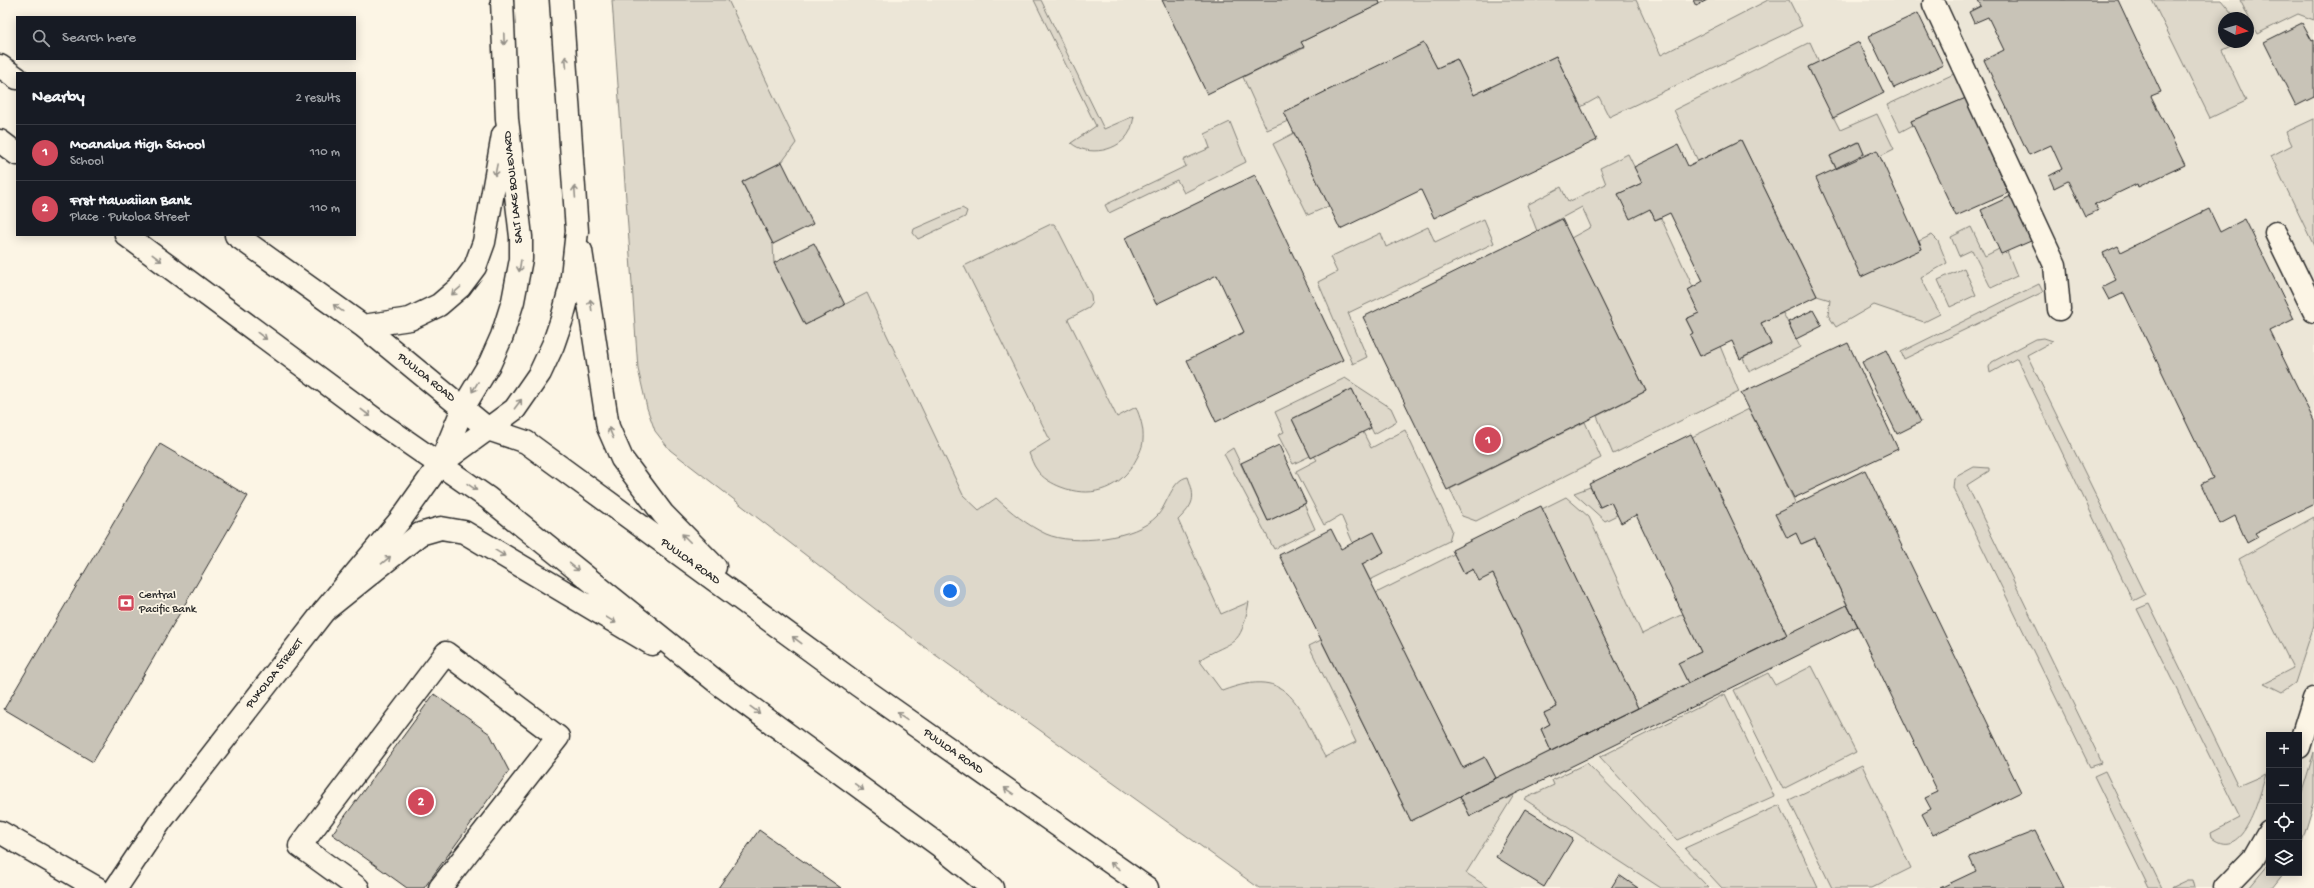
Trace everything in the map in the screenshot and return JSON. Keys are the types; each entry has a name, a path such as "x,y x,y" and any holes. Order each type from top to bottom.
{"main road":[{"name":"SALT LAKE BOULEVARD","path":"440,464 463,408 499,342 513,302 518,276 521,237 507,118 502,0"},
{"path":"561,0 577,231 589,292 601,386 608,427 622,459 663,514 763,615"},
{"path":"1934,4 2055,265 2059,309"},
{"path":"0,66 16,77"},
{"path":"363,326 410,319 439,305 460,287 475,267 484,242 494,181 507,118"},
{"path":"0,141 16,153"},
{"path":"440,464 488,430 515,408 540,373 553,345 571,285 577,231"},
{"path":"2276,233 2314,311"},
{"path":"127,236 380,423 488,498 723,687 944,850 992,888"},
{"name":"PUULOA ROAD","path":"237,236 363,326 488,430 526,442 858,685 1147,888"},
{"name":"PUKOLOA STREET","path":"116,888 160,822 324,611 401,519 440,464"},
{"path":"324,611 420,534 441,528 464,532 723,687"},
{"path":"356,888 300,846 446,653 558,737 440,888"},
{"path":"2302,737 2314,699"},
{"path":"0,832 97,888"},
{"path":"2225,888 2253,859 2266,836"},
{"path":"944,850 1002,888"}],"shaded area":[{"path":"612,0 2314,0 2314,803 2302,842 2302,732 2266,732 2266,876 2282,876 2272,888 1259,888 923,646 691,467 670,450 655,431 647,408 638,369"},
{"path":"612,0 728,0 796,143 782,162 742,182 773,244 774,263 805,325 867,293 963,495 979,510 996,498 1032,527 1046,534 1058,538 1087,540 1120,535 1147,524 1161,512 1170,494 1178,483 1182,479 1188,477 1193,496 1192,501 1187,510 1178,520 1221,614 1249,602 1246,617 1239,636 1228,645 1199,660 1222,691 1246,684 1264,683 1278,687 1290,696 1299,707 1325,757 1356,742 1309,646 1321,640 1411,821 1460,796 1470,816 1514,795 1466,873 1489,888 1259,888 923,646 670,450 655,431 647,408 638,369"},
{"path":"1034,0 1041,0 1104,129 1134,116 1130,131 1119,144 1111,148 1094,151 1086,150 1071,143 1096,126"},
{"path":"1388,0 1636,0 1661,55 1768,0 1789,0 1802,26 1609,117 1599,97 1581,107 1556,56 1474,95 1457,59 1437,68 1424,44 1284,112 1288,121 1267,130 1243,77 1304,48 1301,42"},
{"path":"2152,0 2221,0 2231,12 2218,12 2218,48 2226,48 2222,50 2246,101 2210,118"},
{"path":"2240,0 2314,0 2314,20 2298,14 2257,34 2254,28 2254,12 2246,12"},
{"path":"1810,42 1819,62 1808,67 1840,130 1877,114 1894,149 1880,156 1865,156 1858,142 1830,156 1836,169 1922,249 1919,241 1932,235 1938,241 1947,263 1921,278 1940,314 1924,322 1874,305 1836,327 1828,315 1830,300 1817,296 1741,140 1698,161 1674,110"},
{"path":"1956,73 1966,98 1911,121 1913,125 1900,132 1887,105"},
{"path":"2314,119 2314,246 2271,156 2292,145 2286,132"},
{"path":"1230,122 1246,162 1184,193 1177,180 1109,213 1105,205 1186,166 1183,160 1210,148 1205,134"},
{"path":"1294,133 1329,206 1308,215 1273,144"},
{"path":"1628,154 1642,183 1618,194 1650,209 1655,220 1661,218 1693,287 1688,290 1699,313 1686,319 1693,333 1690,335 1700,356 1720,346 1739,392 1613,454 1597,416 1646,391 1571,238 1591,227 1582,207 1537,231 1527,205 1561,187 1568,202 1606,184 1600,168"},
{"path":"962,208 967,211 965,217 918,239 913,233 914,229"},
{"path":"1484,219 1494,243 1348,313 1367,357 1353,364 1318,282 1337,272 1330,257 1381,233 1386,247 1428,227 1435,242"},
{"path":"1051,224 1054,224 1057,228 1091,295 1092,304 1089,308 1068,319 1117,417 1136,407 1142,427 1143,443 1133,465 1119,481 1101,490 1092,492 1082,492 1058,486 1039,473 1034,466 1029,453 1050,440 964,266"},
{"path":"1971,227 1985,256 1999,249 2001,254 2007,251 2017,276 1991,288 1972,250 1959,256 1951,237"},
{"path":"1964,268 1976,295 1950,307 1938,280"},
{"path":"2039,284 2043,292 1904,359 1901,352"},
{"path":"1783,313 1800,347 1749,372 1743,358 1771,344 1761,323"},
{"path":"2044,338 2053,341 2027,355 2145,595 2133,601 2017,358 1990,373 1989,367 1992,362 2036,339"},
{"path":"1345,378 1391,408 1397,421 1374,434 1352,389 1292,419 1310,456 1293,464 1278,435 1284,432 1275,412"},
{"path":"1749,409 1796,504 1787,538 1796,533 1802,544 1815,538 1847,605 1787,635 1692,437"},
{"path":"1585,422 1601,458 1476,521 1462,516 1450,489"},
{"path":"1405,430 1452,530 1449,541 1370,580 1362,564 1384,552 1374,533 1353,543 1341,515 1324,525 1296,471 1317,460 1314,456 1363,432 1371,448"},
{"path":"1233,448 1268,521 1304,504 1315,529 1274,549 1224,454"},
{"path":"1974,467 1989,468 1989,471 1967,485 2102,763 2090,767 1953,488 1954,478"},
{"path":"1590,487 1600,507 1611,502 1617,515 1605,521 1574,493"},
{"path":"1566,497 1589,517 1642,634 1683,614 1701,652 1679,663 1688,683 1638,708 1542,509"},
{"path":"2314,517 2314,625 2295,683 2282,692 2264,683 2293,668 2239,559"},
{"path":"1454,554 1464,573 1473,569 1493,574 1557,707 1544,713 1550,724 1541,729 1551,751 1496,778 1485,757 1463,768 1376,593"},
{"path":"2149,604 2238,786 2266,774 2260,796 2249,823 2242,834 2233,841 2223,843 2212,838 2211,833 2240,818 2137,609"},
{"path":"1812,666 1856,752 1783,789 1734,690 1768,673 1775,685"},
{"path":"1725,694 1774,796 1677,840 1600,757"},
{"path":"2314,752 2314,803 2302,842 2302,804 2302,792"},
{"path":"1587,763 1709,888 1661,888 1524,799 1554,785 1552,780"},
{"path":"1862,765 1911,868 1871,888 1832,888 1789,800"},
{"path":"2105,771 2162,888 2149,888 2094,776"},
{"path":"1780,805 1818,888 1722,888 1685,848"},
{"path":"2266,868 2266,876 2282,876 2272,888 2249,888"},
{"path":"2188,880 2193,880 2195,888 2171,888"}],"building":[{"path":"1162,0 1379,0 1380,4 1301,42 1304,47 1207,94"},
{"path":"1693,0 1707,0 1696,6"},
{"path":"1978,0 2118,0 2161,92 2151,96 2185,165 2138,187 2137,184 2095,204 2099,210 2085,216 2068,181 2054,188 2049,176 2062,169 2051,145 2029,155 1984,60 2004,50 1988,17 1974,23 1969,12 1981,6"},
{"path":"1918,13 1943,65 1894,88 1869,36"},
{"path":"2302,23 2312,41 2314,40 2314,97 2296,106 2264,42"},
{"path":"1859,42 1884,93 1833,118 1808,67"},
{"path":"1424,43 1437,68 1457,59 1474,95 1556,56 1597,140 1434,218 1421,190 1340,229 1284,112"},
{"path":"1966,98 2008,193 1956,216 1911,121"},
{"path":"1741,140 1817,296 1761,323 1771,344 1740,359 1732,341 1700,356 1690,335 1693,333 1686,319 1699,313 1688,290 1703,281 1670,213 1655,220 1650,209 1630,219 1618,194 1642,183 1634,167 1678,145 1688,166"},
{"path":"1859,142 1864,154 1836,168 1830,156"},
{"path":"1877,150 1922,249 1861,277 1816,178"},
{"path":"782,162 813,224 773,244 742,182"},
{"path":"1255,175 1343,360 1216,422 1187,360 1244,332 1217,275 1156,304 1125,238"},
{"path":"2011,196 2031,241 2001,254 1981,210"},
{"path":"2209,209 2220,232 2245,219 2294,319 2270,331 2314,421 2314,504 2255,533 2258,537 2247,543 2235,516 2220,524 2201,484 2213,478 2124,293 2109,300 2102,287 2116,280 2103,253 2118,246 2121,252"},
{"path":"1562,219 1646,391 1447,490 1363,317"},
{"path":"814,243 845,305 805,325 774,263"},
{"path":"1813,310 1822,326 1796,339 1788,322"},
{"path":"1848,343 1898,449 1794,498 1741,393"},
{"path":"1886,350 1921,422 1897,434 1862,362"},
{"path":"1352,389 1371,428 1311,458 1292,419"},
{"path":"1691,434 1787,635 1688,683 1678,663 1701,652 1636,515 1621,523 1611,502 1600,507 1589,484"},
{"name":"Central Pacific Bank","path":"160,444 248,496 93,762 4,709"},
{"path":"1279,445 1306,503 1268,521 1241,463"},
{"path":"1865,470 2021,792 1933,835 1922,814 1931,809 1925,798 1938,792 1815,538 1801,544 1796,533 1787,538 1775,514"},
{"path":"1541,506 1638,708 1551,751 1541,729 1550,724 1544,713 1557,707 1493,574 1479,581 1473,569 1464,574 1452,550"},
{"path":"1331,529 1341,549 1374,532 1384,552 1362,564 1463,768 1485,757 1496,778 1411,821 1279,555"},
{"path":"1847,605 1858,626 1470,816 1460,796"},
{"path":"434,694 490,734 509,771 424,888 407,888 332,834"},
{"path":"1525,809 1573,839 1544,887 1496,857"},
{"path":"759,830 841,888 718,888"},
{"path":"2035,831 2064,888 1940,888 1976,871 1969,857"},
{"path":"1619,875 1638,888 1611,888"}],"place":[{"name":"Moanalua High School","path":"1488,440"},
{"name":"Central Pacific Bank","path":"126,603"},
{"name":"Frst Hawaiian Bank","path":"421,802"}]}
